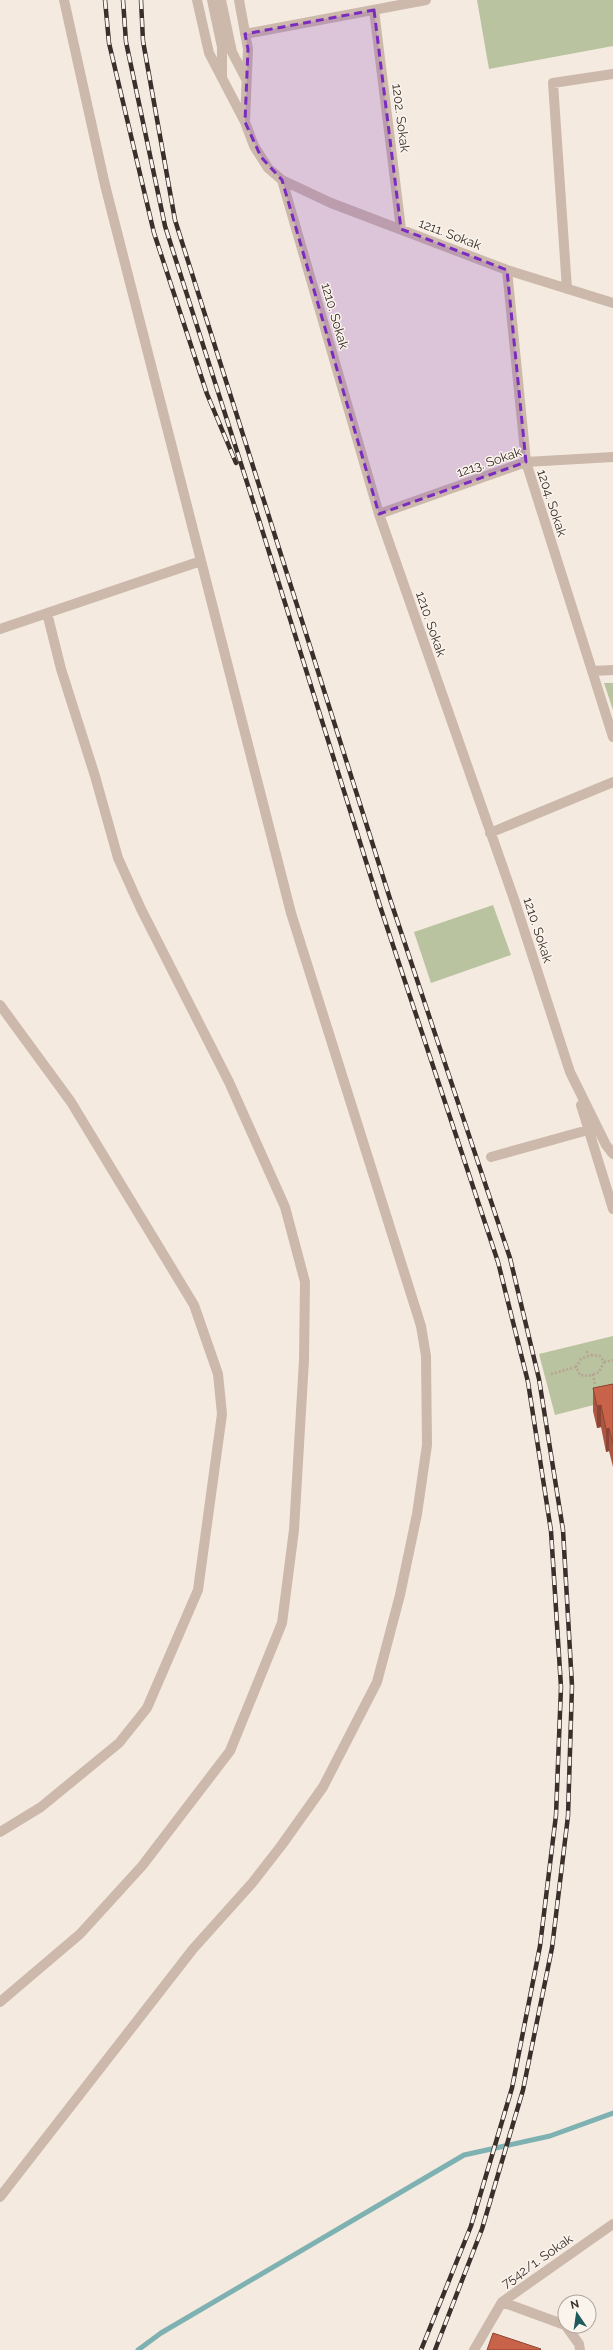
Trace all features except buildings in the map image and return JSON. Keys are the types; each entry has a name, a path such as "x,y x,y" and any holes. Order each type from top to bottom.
{"street":[{"path":"0,2197 193,1949 253,1882 323,1787 377,1682 400,1595 417,1514 427,1445 426,1356 421,1326 346,1084 308,974 105,185 64,0"},
{"name":"1211. Sokak","path":"197,0 208,53 245,122 260,157 268,168 282,180 331,203 507,270 613,303"},
{"path":"212,0 222,47 222,80"},
{"path":"221,0 232,52 246,79"},
{"path":"238,0 248,49 245,122"},
{"path":"245,34 426,0"},
{"name":"1202. Sokak","path":"374,10 402,229"},
{"path":"567,289 554,82 613,74"},
{"name":"1210. Sokak","path":"282,180 379,514 490,833 570,1072 613,1209"},
{"name":"1204. Sokak","path":"507,270 526,462 613,737"},
{"name":"1213. Sokak","path":"379,514 526,462 613,457"},
{"path":"0,629 201,561"},
{"path":"0,2002 80,1934 142,1866 230,1751 282,1623 294,1530 304,1360 305,1282 284,1207 229,1082 141,909 118,858 95,776 61,669 48,613"},
{"path":"592,671 613,670"},
{"path":"490,833 613,782"},
{"path":"0,1005 71,1102 194,1306 218,1374 222,1414 198,1590 147,1708 119,1743 41,1807 0,1832"},
{"name":"1210. Sokak","path":"570,1072 606,1145 613,1154"},
{"path":"491,1157 588,1130"},
{"name":"7542/1. Sokak","path":"474,2350 502,2302 613,2224"},
{"path":"502,2302 557,2323"},
{"path":"571,2334 579,2344 580,2350"}],"path":[{"path":"587,1351 588,1356"},
{"path":"551,1374 576,1367 581,1358 588,1356 600,1356 604,1362"},
{"path":"604,1362 613,1360"},
{"path":"576,1367 580,1375 593,1374 600,1372 604,1362"},
{"path":"593,1374 596,1385"}],"highlighted area":[{"path":"374,10 401,229 507,270 526,462 379,514 282,180 261,157 245,122 248,49 245,34"}],"green space":[{"path":"477,0 613,0 613,46 489,69"},
{"path":"604,683 613,683 613,710"},
{"path":"493,905 511,955 431,983 414,932"},
{"path":"613,1336 613,1400 555,1415 539,1354"}],"waterway":[{"path":"138,2350 161,2333 464,2155 550,2136 613,2113"}],"railway":[{"path":"105,0 109,43 154,233 207,394 236,463"},
{"path":"123,0 126,42 165,226 380,906 498,1262 528,1382 551,1531 561,1687 556,1815 540,1946 512,2088 471,2226 421,2350"},
{"path":"141,0 143,41 175,220 391,902 510,1258 539,1379 563,1530 572,1686 568,1816 552,1948 523,2090 482,2229 435,2350"}]}
